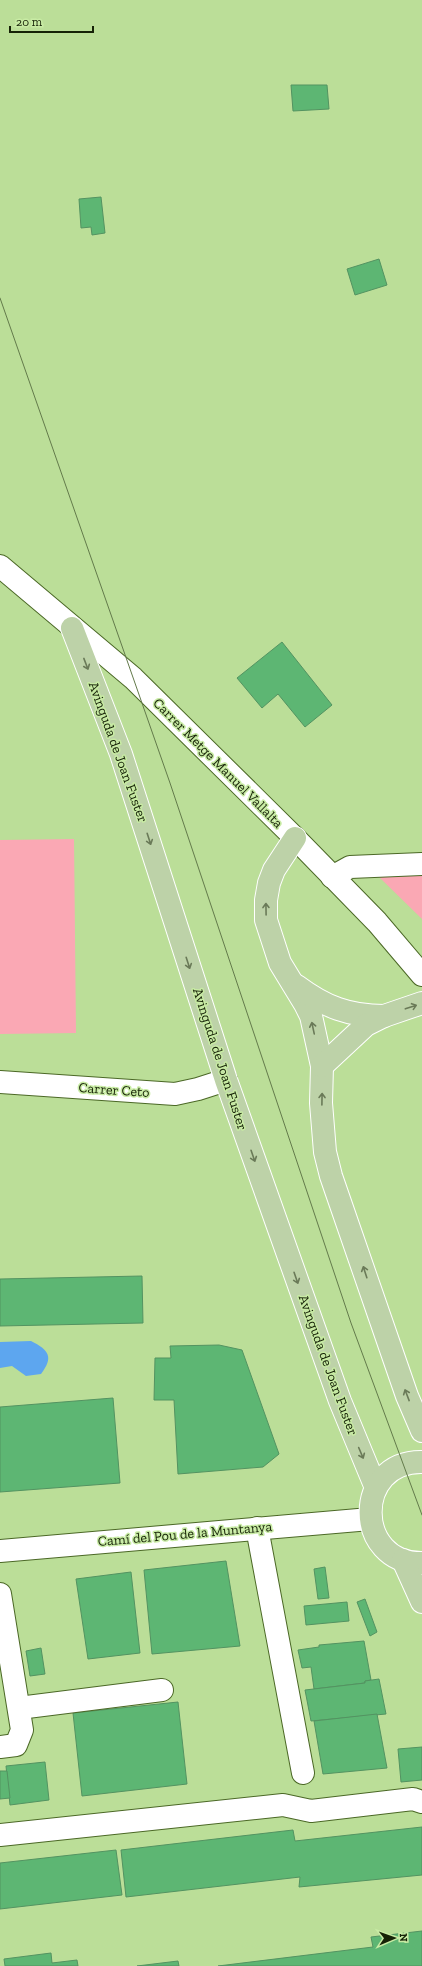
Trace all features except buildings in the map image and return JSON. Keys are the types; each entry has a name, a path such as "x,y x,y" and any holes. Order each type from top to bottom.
{"main road":[{"name":"Avinguda de Joan Fuster","path":"72,628 121,754 226,1080 340,1401 376,1488"},
{"path":"295,838 274,870 269,883 266,900 266,920 280,963 311,1016 322,1066 321,1103 325,1152 331,1176 407,1396 422,1431"},
{"path":"292,982 319,1000 345,1012 362,1016 384,1016"},
{"path":"322,1066 366,1025 384,1016 422,1003"},
{"path":"422,1462 410,1463 397,1468 385,1476 376,1488 370,1503 370,1519 374,1532 381,1544 391,1554 412,1561 422,1602"}],"street":[{"name":"Carrer Metge Manuel Vallalta","path":"0,566 72,628 134,678 377,922 422,975"},
{"path":"332,877 350,867 422,864"},
{"name":"Carrer Ceto","path":"0,1082 175,1094 198,1089 226,1080"},
{"name":"Camí del Pou de la Muntanya","path":"0,1550 370,1519"},
{"path":"257,1528 303,1773"},
{"path":"0,1594 22,1730 16,1745 0,1747"},
{"path":"19,1708 162,1690"},
{"path":"0,1835 283,1805 311,1811 413,1799 422,1802"}],"shaded area":[{"path":"74,839 76,1033 0,1034 0,840"},
{"path":"422,874 422,919 377,875"}],"water":[{"path":"31,1341 37,1344 48,1354 47,1363 41,1374 26,1376 12,1366 0,1368 0,1342"}],"tram line":[{"path":"0,298 170,783 351,1323 422,1515"}]}
